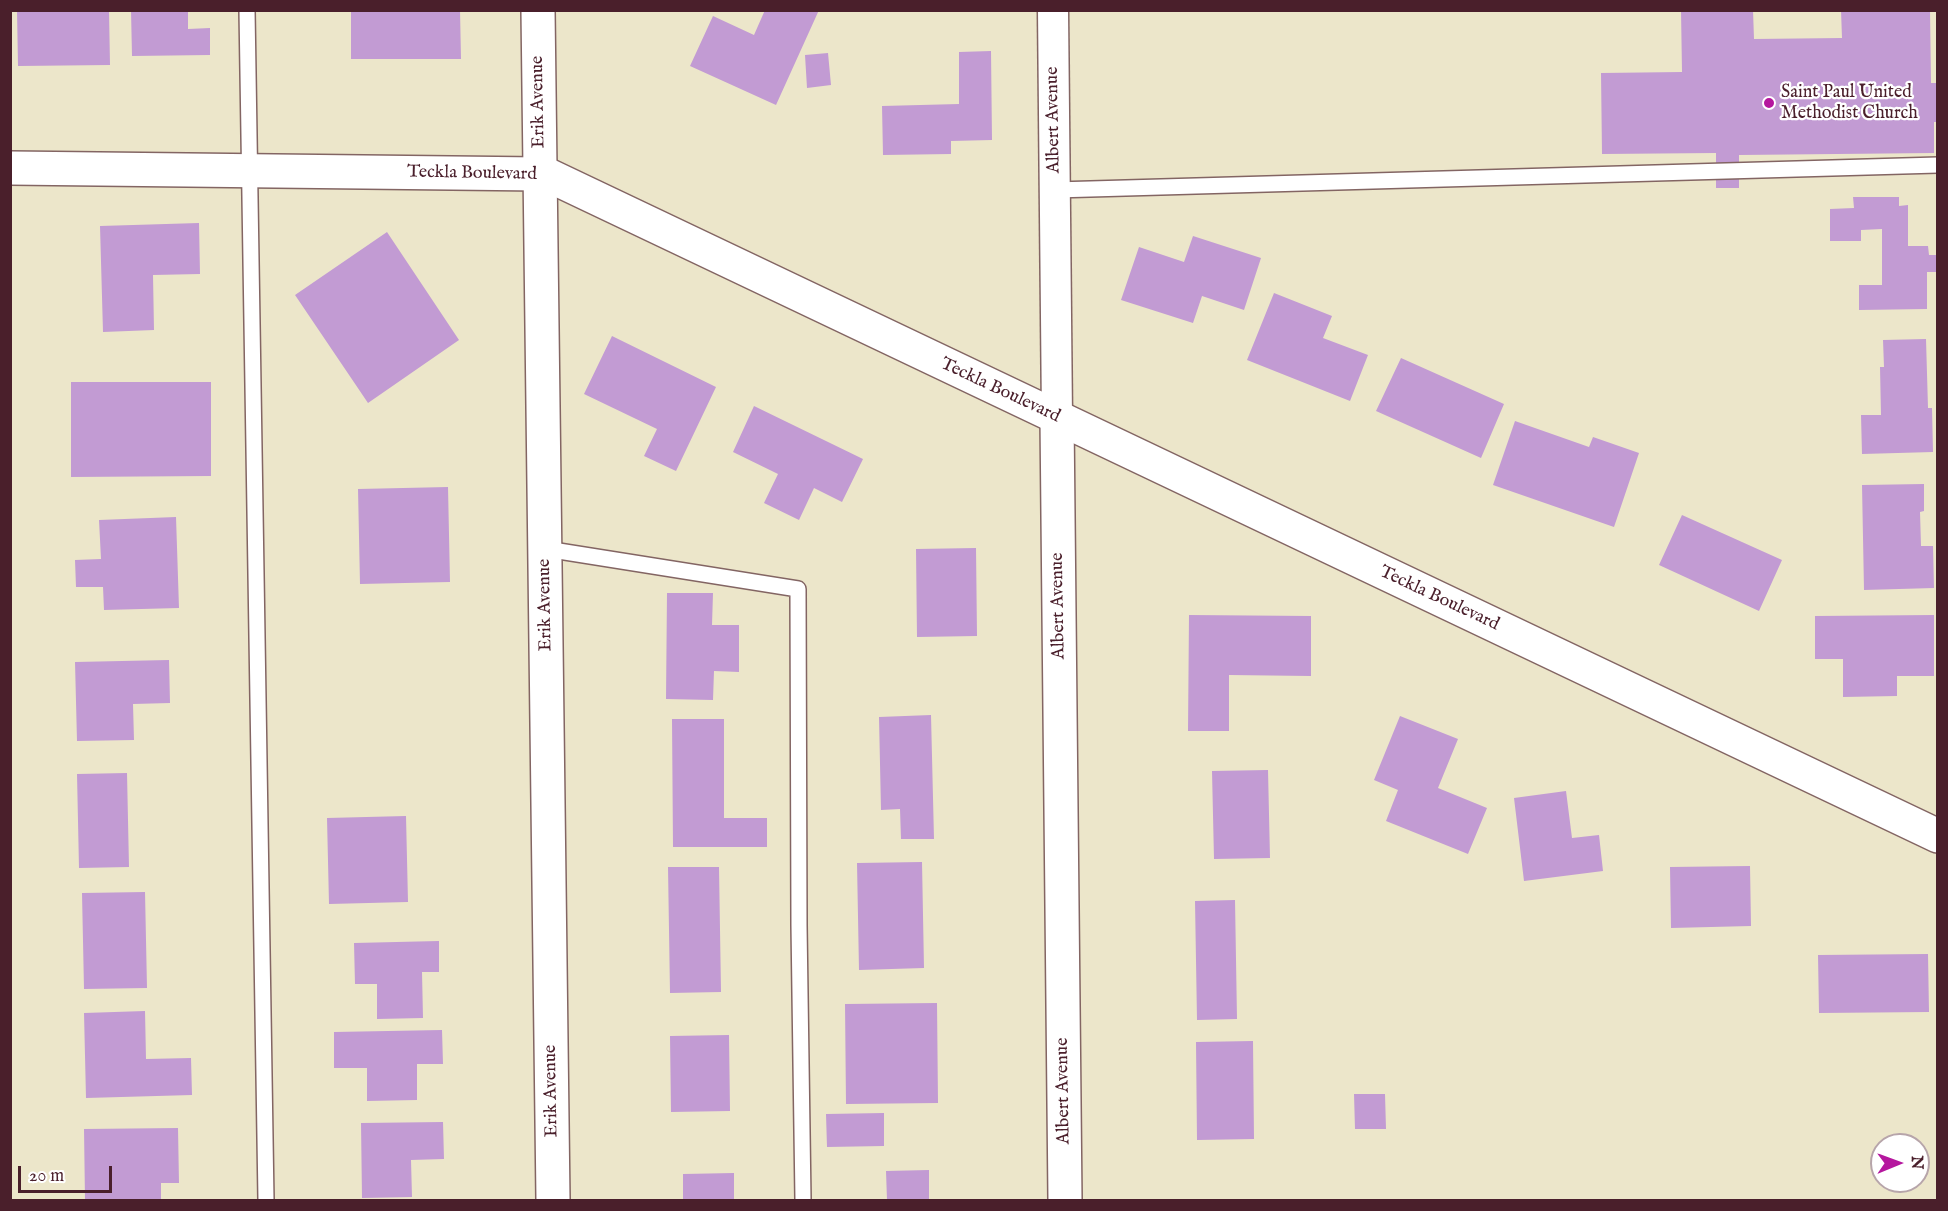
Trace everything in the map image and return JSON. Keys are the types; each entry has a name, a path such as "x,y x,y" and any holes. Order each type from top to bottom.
{"main road":[{"name":"Erik Avenue","path":"538,10 553,1200"},
{"name":"Teckla Boulevard","path":"10,168 540,174 550,176 1938,836"},
{"name":"Albert Avenue","path":"1057,418 1065,1200"}],"street":[{"name":"Albert Avenue","path":"1053,10 1057,418"}],"lane":[{"path":"247,10 266,1200"},
{"path":"1055,190 1938,165"},
{"path":"546,549 798,589 803,1200"}],"building":[{"path":"17,10 109,10 110,65 18,66"},
{"path":"131,10 188,10 188,29 210,28 210,55 132,56"},
{"path":"351,10 460,10 461,59 351,59"},
{"path":"765,10 819,10 776,105 690,66 713,16 754,35"},
{"name":"Saint Paul United Methodist Church","path":"1681,10 1753,10 1754,39 1842,38 1841,10 1930,10 1931,83 1938,83 1938,122 1934,122 1934,153 1739,155 1739,188 1716,188 1716,153 1602,154 1601,73 1682,72"},
{"path":"991,51 992,140 951,141 951,154 883,155 882,106 959,104 959,52"},
{"path":"828,53 831,85 807,88 805,55"},
{"path":"1853,197 1899,197 1899,206 1908,205 1908,246 1928,246 1929,255 1936,255 1936,272 1927,272 1927,309 1859,310 1859,285 1882,285 1882,229 1861,230 1861,241 1830,241 1830,209 1854,208"},
{"path":"199,223 200,274 153,275 154,330 103,332 100,226"},
{"path":"387,232 459,340 368,403 295,295"},
{"path":"1193,236 1261,258 1244,310 1202,296 1193,323 1121,300 1139,247 1184,262"},
{"path":"1274,293 1332,316 1323,338 1368,355 1350,401 1247,360"},
{"path":"612,336 716,387 676,471 644,456 657,429 584,394"},
{"path":"1926,339 1928,408 1932,408 1933,452 1862,454 1861,415 1881,415 1880,367 1884,367 1883,340"},
{"path":"1401,358 1504,404 1481,458 1376,411"},
{"path":"71,382 211,382 211,476 71,477"},
{"path":"754,406 863,459 842,502 814,488 799,520 764,503 778,474 733,452"},
{"path":"1515,421 1589,447 1593,437 1639,453 1614,527 1493,485"},
{"path":"1924,484 1924,511 1920,512 1921,546 1933,546 1934,588 1864,590 1862,485"},
{"path":"448,487 450,582 360,584 358,489"},
{"path":"1682,515 1782,560 1759,611 1659,565"},
{"path":"176,517 179,608 104,610 103,587 76,587 75,560 101,559 99,520"},
{"path":"976,548 977,636 917,637 916,549"},
{"path":"667,593 713,593 712,625 739,625 739,672 714,671 713,700 666,699"},
{"path":"1189,615 1311,616 1311,676 1229,675 1229,731 1188,731"},
{"path":"1934,615 1934,676 1897,676 1897,696 1843,697 1843,659 1815,659 1815,616"},
{"path":"169,660 170,703 133,704 134,740 77,741 75,662"},
{"path":"931,715 934,839 901,839 900,809 881,810 879,717"},
{"path":"1400,716 1458,739 1438,788 1487,808 1468,854 1386,821 1398,790 1374,780"},
{"path":"672,719 724,719 724,818 767,818 767,847 673,847"},
{"path":"1268,770 1270,858 1214,859 1212,771"},
{"path":"127,773 129,867 79,868 77,774"},
{"path":"1566,791 1572,838 1599,835 1603,871 1524,881 1514,798"},
{"path":"406,816 408,902 329,904 327,818"},
{"path":"922,862 924,968 859,970 857,863"},
{"path":"1750,866 1751,926 1671,928 1670,867"},
{"path":"668,867 719,867 721,992 670,993"},
{"path":"145,892 147,988 84,989 82,893"},
{"path":"1235,900 1237,1019 1197,1020 1195,901"},
{"path":"439,941 439,972 422,972 423,1018 377,1019 377,984 355,984 354,943"},
{"path":"1928,954 1929,1012 1819,1013 1818,955"},
{"path":"937,1003 938,1103 846,1104 845,1004"},
{"path":"145,1011 146,1059 191,1058 192,1095 86,1098 84,1013"},
{"path":"442,1030 443,1064 417,1064 417,1100 367,1101 367,1068 334,1068 334,1032"},
{"path":"729,1035 730,1111 671,1112 670,1036"},
{"path":"1253,1041 1254,1139 1197,1140 1196,1042"},
{"path":"1354,1094 1385,1094 1386,1129 1355,1129"},
{"path":"884,1113 884,1146 827,1147 826,1114"},
{"path":"443,1122 444,1159 411,1160 412,1197 362,1198 361,1123"},
{"path":"178,1128 179,1183 161,1183 161,1200 85,1200 84,1129"},
{"path":"929,1170 929,1200 887,1200 886,1171"},
{"path":"734,1173 734,1200 683,1200 683,1174"}],"place":[{"name":"Saint Paul United Methodist Church","path":"1769,103"}]}
